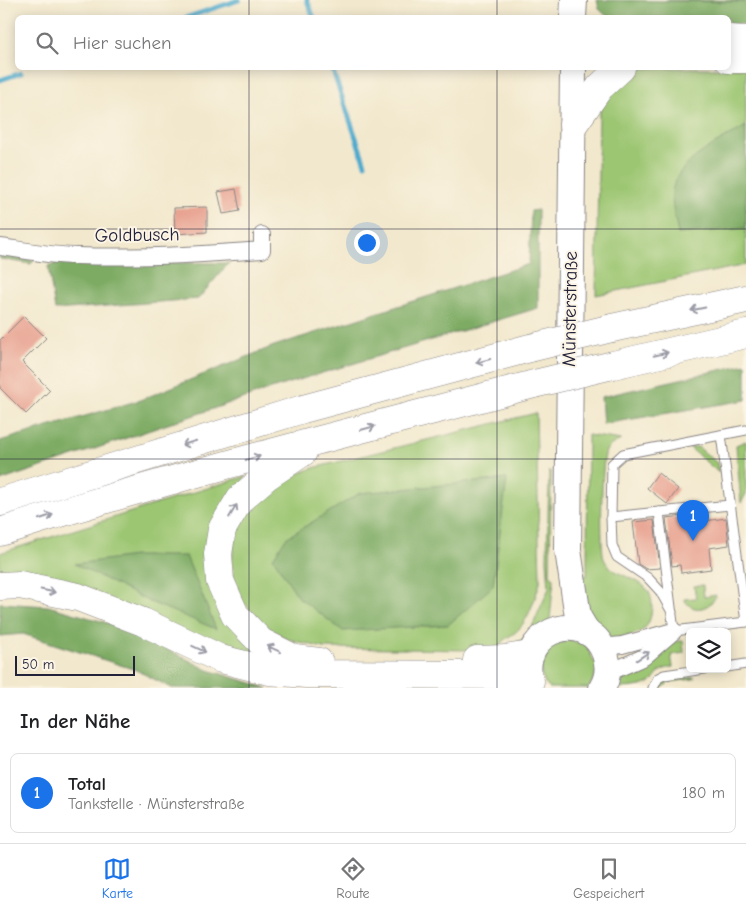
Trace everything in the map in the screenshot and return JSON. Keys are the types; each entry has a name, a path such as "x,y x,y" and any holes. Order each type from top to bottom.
{"highway":[{"path":"731,39 746,40"},
{"path":"731,59 746,59"},
{"path":"573,125 600,86 619,70"},
{"path":"0,502 303,409 530,348 746,299"},
{"path":"0,532 80,506 197,472 534,384 746,334"},
{"path":"321,440 267,476 240,499 222,529 218,554 220,581 235,615 261,642 295,658 332,663 443,662 504,659 531,675"},
{"path":"0,586 20,585 78,597 143,622 220,659 269,671 306,674 531,675"}],"main road":[{"path":"574,0 574,15"},
{"name":"Münsterstraße","path":"573,70 568,550 578,617 608,660 605,681"},
{"name":"Münsterstraße","path":"552,630 557,617 568,550"},
{"path":"531,675 535,645 542,636 552,630 564,627 576,628 595,640"}],"street":[{"name":"Goldbusch","path":"0,247 75,256 143,256 239,252 262,250 262,235"},
{"path":"595,640 622,645 674,631"},
{"path":"605,681 644,657 674,631"}],"lane":[{"path":"672,612 660,591 648,578 617,557 612,545 612,464 624,454 746,430"},
{"path":"659,512 674,631 746,622 721,435"},
{"path":"611,517 730,505"},
{"path":"731,666 746,664"},
{"path":"652,688 658,678 664,675 686,672"}],"green space":[{"path":"597,0 746,2 746,24 731,24 731,15 606,15 599,9"},
{"path":"746,0 746,2 666,1"},
{"path":"731,68 746,68 746,265 596,295 599,115 604,99 632,72 639,70 731,70"},
{"path":"746,126 746,228 678,234 672,195 674,183 680,172 700,154"},
{"path":"538,210 538,308 289,383 0,481 0,441 140,400 274,346 529,264 531,211"},
{"path":"0,254 34,260 31,264 0,259"},
{"path":"61,262 229,263 198,299 55,310 48,266"},
{"path":"746,364 746,400 603,424 601,397"},
{"path":"536,413 540,582 532,607 523,624 503,641 499,647 472,650 324,648 287,639 270,629 256,617 242,600 235,581 232,564 235,533 242,516 265,494 290,477 313,468"},
{"path":"588,435 621,440 609,447 604,458 602,523 604,559 610,567 643,585 649,592 652,601 651,615 645,628 635,634 608,639 591,627 582,576 587,576"},
{"path":"746,441 746,494 741,503 736,445"},
{"path":"689,447 698,447 717,463 719,473"},
{"path":"551,471 550,575 554,578 550,619 532,640 510,647 524,638 532,627 549,588 547,560 549,472"},
{"path":"246,476 215,524 255,659 0,575 0,553"},
{"path":"507,479 493,586 448,625 343,631 299,598 273,558 286,538 360,493"},
{"path":"134,556 186,556 216,629 150,602 75,564"},
{"path":"703,585 704,597 716,595 710,604 705,607 696,608 687,604 684,599 696,598 694,586"},
{"path":"0,603 48,606 129,629 208,670 268,688 172,688 136,670 23,634 0,636"},
{"path":"567,639 586,645 598,669 589,688 549,688 543,679 541,662 545,652 553,645"},
{"path":"677,641 683,641 684,653 671,655 673,667 661,671 647,684 612,688 625,676 649,664"},
{"path":"694,677 694,679 669,682 662,688 658,688 667,680"}],"building":[{"path":"236,189 240,211 223,214 218,192"},
{"path":"207,207 207,232 175,234 174,208"},
{"path":"24,316 46,338 22,362 50,390 26,414 0,388 0,340"},
{"path":"658,473 678,489 667,504 647,488"},
{"path":"705,514 705,521 726,518 729,545 709,548 711,569 681,573 680,565 672,566 666,518"},
{"path":"654,520 660,568 646,569 638,564 633,522"}],"waterway":[{"path":"194,15 239,0"},
{"path":"307,0 313,15"},
{"path":"333,70 365,164"},
{"path":"0,80 21,73"}],"place":[{"name":"Total","path":"693,541"}]}
